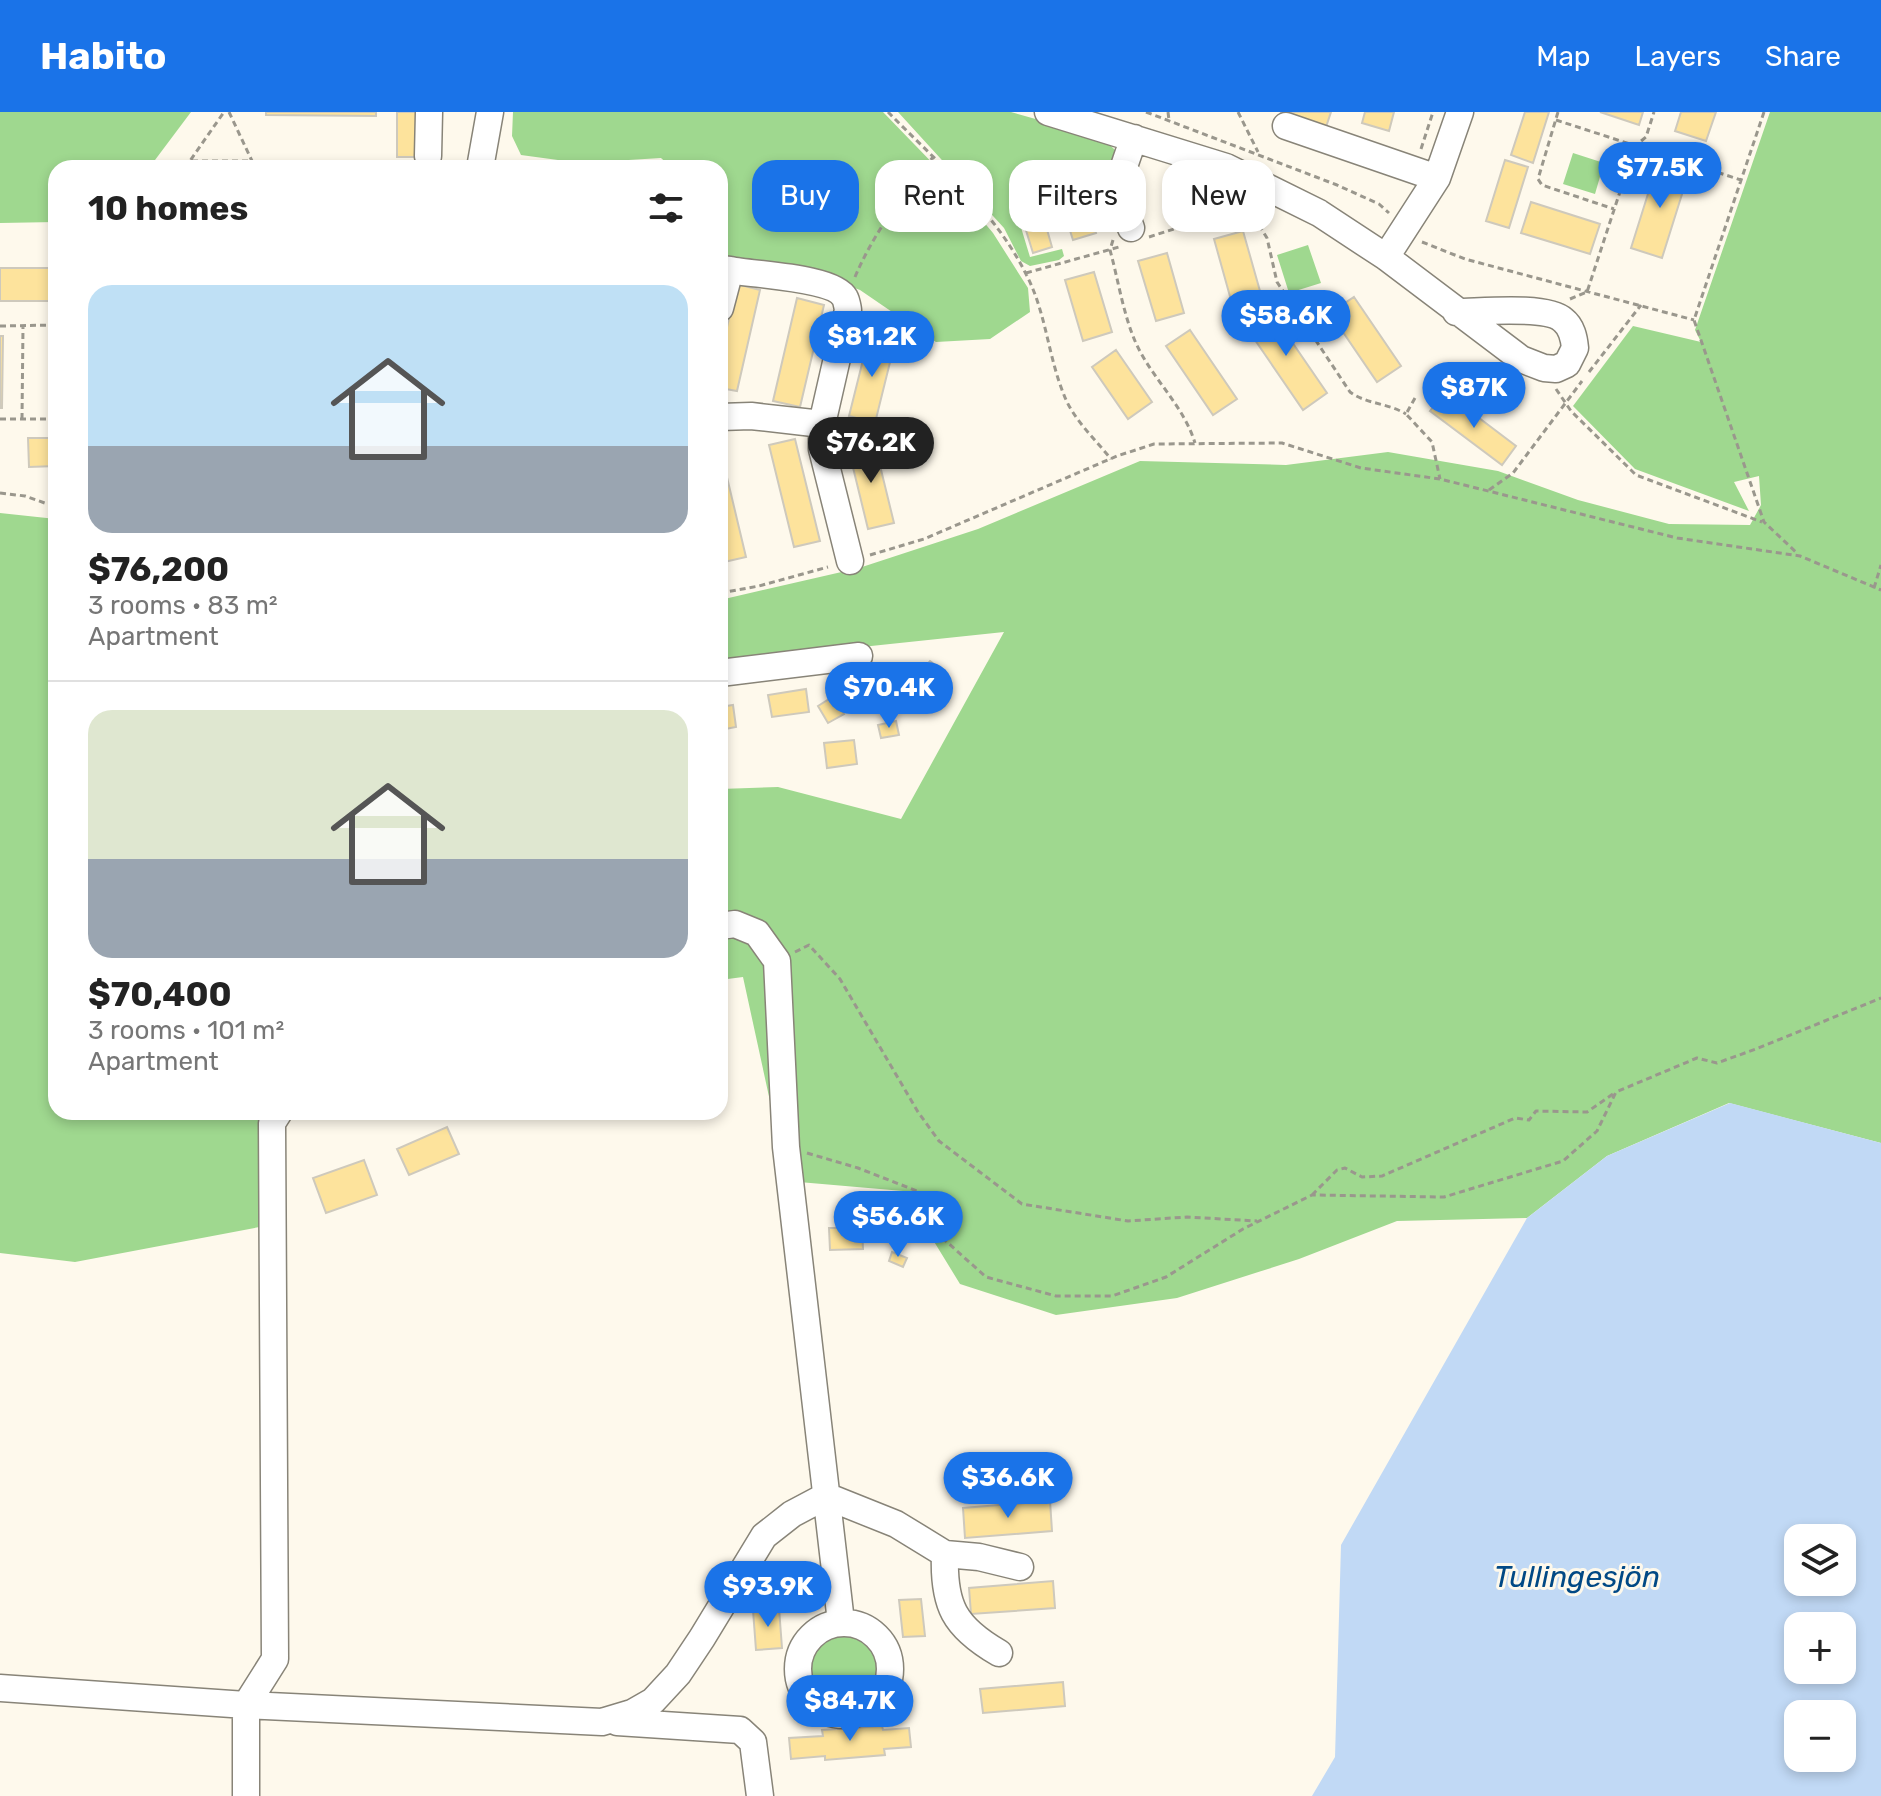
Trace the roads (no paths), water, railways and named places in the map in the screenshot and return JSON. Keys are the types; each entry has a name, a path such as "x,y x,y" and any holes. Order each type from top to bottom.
{"street":[{"path":"428,156 429,112"},
{"path":"481,160 490,112"},
{"path":"1048,112 1226,167 1319,213 1386,257 1456,312 1521,359 1556,369 1567,364 1575,348 1570,328 1557,315 1540,312 1456,312"},
{"path":"1386,257 1425,175 1460,112"},
{"path":"1286,126 1425,175"},
{"path":"1132,238 1119,182 1134,138"},
{"path":"728,270 798,278 838,290 846,298 848,310 822,424 822,449 850,561"},
{"path":"728,417 751,416 822,424"},
{"path":"728,672 859,656"},
{"path":"728,925 735,924 757,933 777,961 786,1147 841,1622"},
{"path":"246,1796 246,1705 275,1659 274,1120"},
{"path":"602,1722 632,1713 653,1701 702,1638 764,1536 792,1514 826,1496 896,1524 945,1554 979,1557 1020,1567"},
{"path":"945,1554 944,1581 951,1608 972,1637 999,1653"},
{"path":"672,1680 670,1697 675,1713 687,1725"},
{"path":"0,1688 246,1705 730,1727 740,1730 753,1742 760,1796"}],"water":[{"name":"Tullingesjön","path":"1730,1103 1881,1143 1881,1796 1312,1796 1335,1757 1341,1545 1527,1218 1607,1156"}]}
